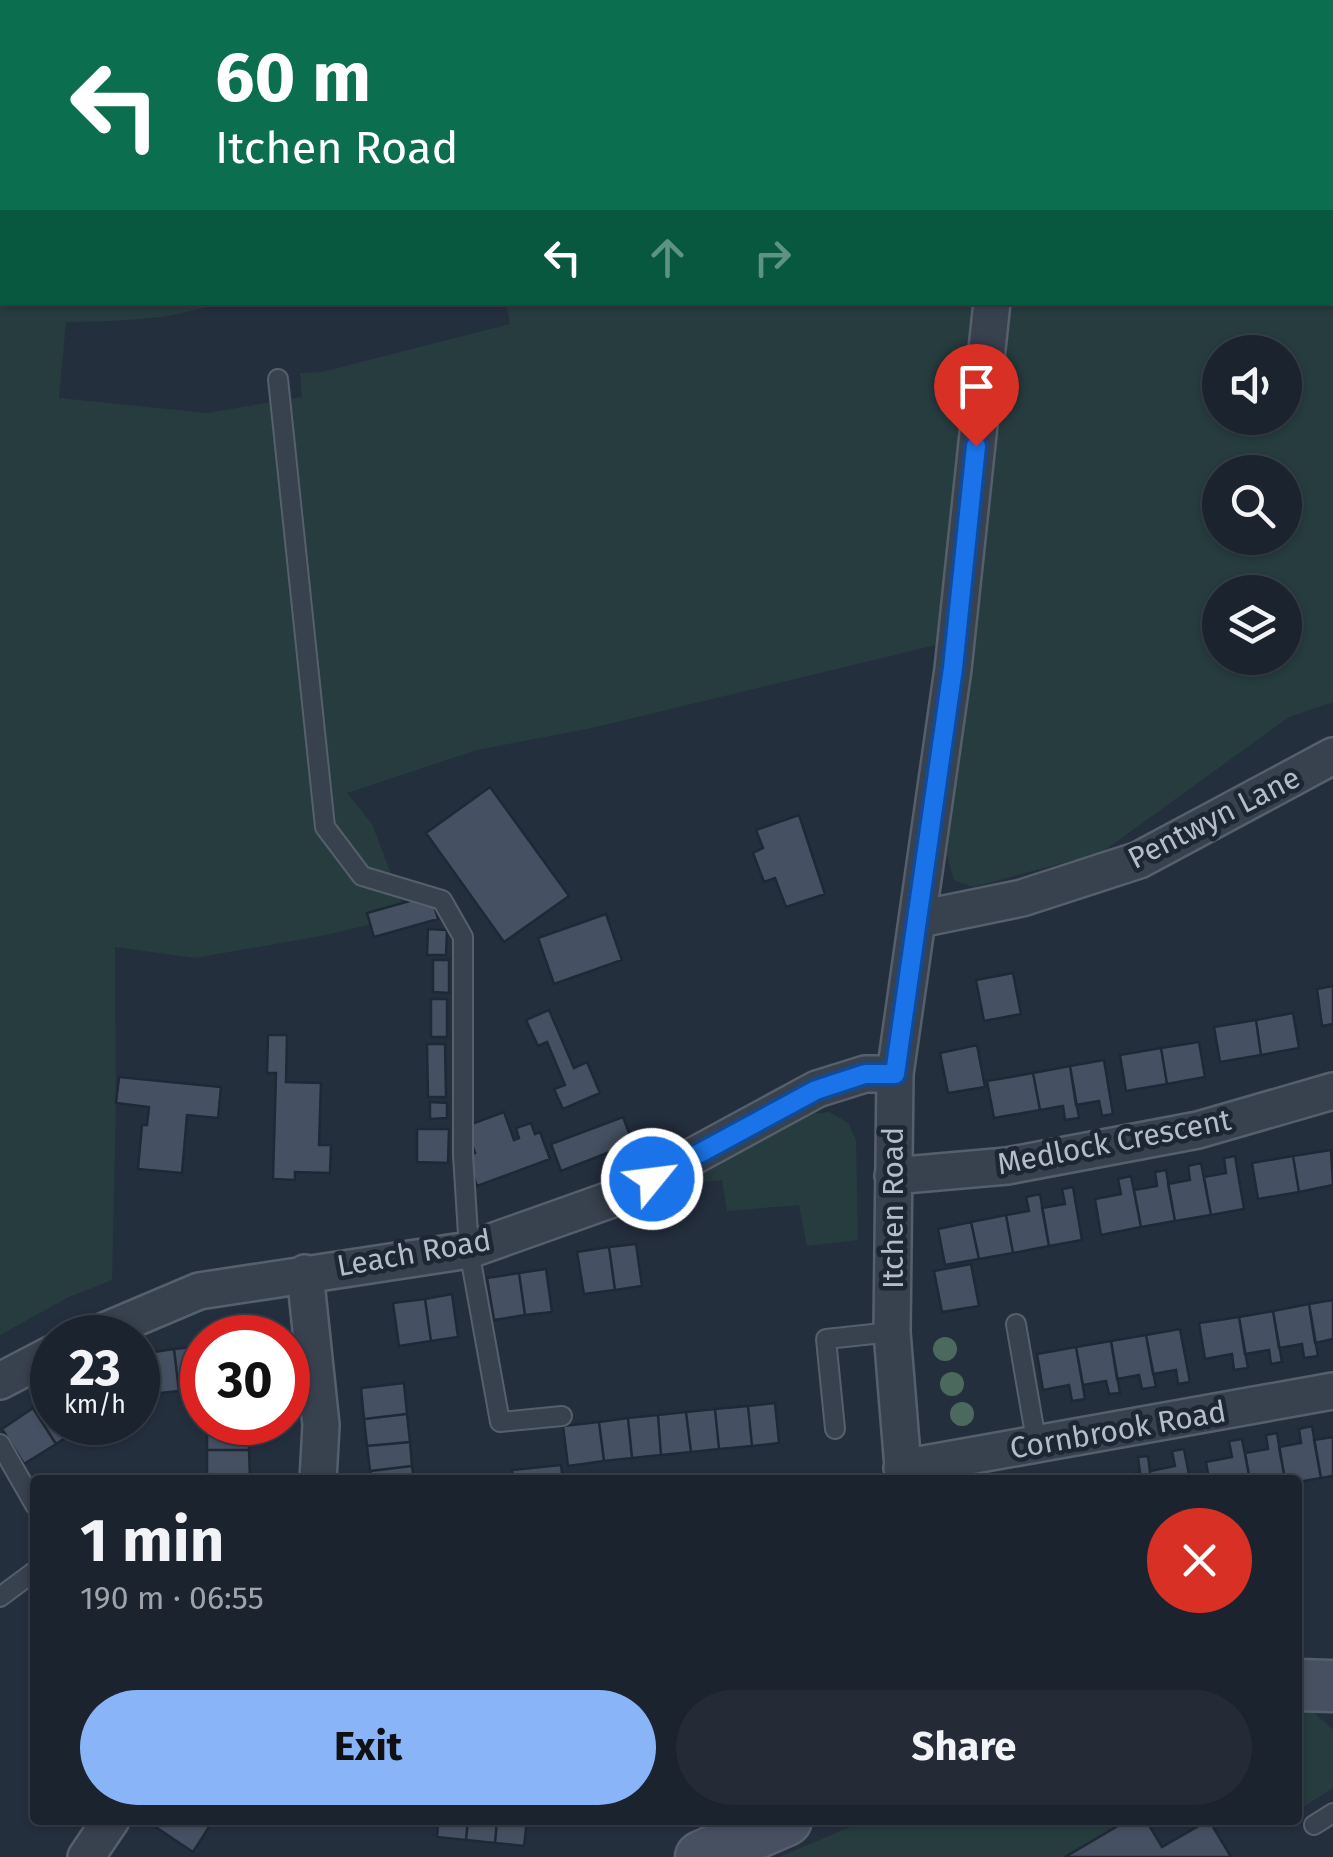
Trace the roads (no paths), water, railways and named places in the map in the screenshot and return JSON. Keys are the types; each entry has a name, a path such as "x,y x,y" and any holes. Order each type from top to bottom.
{"street":[{"name":"Itchen Road","path":"903,1474 892,1332 895,1074 953,668 992,305"},
{"name":"Pentwyn Lane","path":"920,919 1022,898 1139,860 1333,756"},
{"name":"Leach Road","path":"144,1315 199,1292 468,1250 618,1197 816,1090 865,1074 895,1074"},
{"name":"Medlock Crescent","path":"893,1176 1006,1166 1179,1133 1333,1091"},
{"path":"305,1273 320,1425 318,1475"},
{"path":"0,1380 30,1365"},
{"name":"Cornbrook Road","path":"903,1474 1333,1391"},
{"path":"1302,1685 1333,1686"},
{"path":"86,1857 108,1825"},
{"path":"701,1857 775,1825"}],"lane":[{"path":"278,379 325,827 362,876 442,900 463,937 462,1155 468,1250 500,1422 562,1416"},
{"path":"1016,1324 1036,1446"},
{"path":"836,1429 826,1339 892,1332"},
{"path":"0,1444 30,1496"},
{"path":"0,1597 30,1574"},
{"path":"1314,1825 1333,1814"}]}
